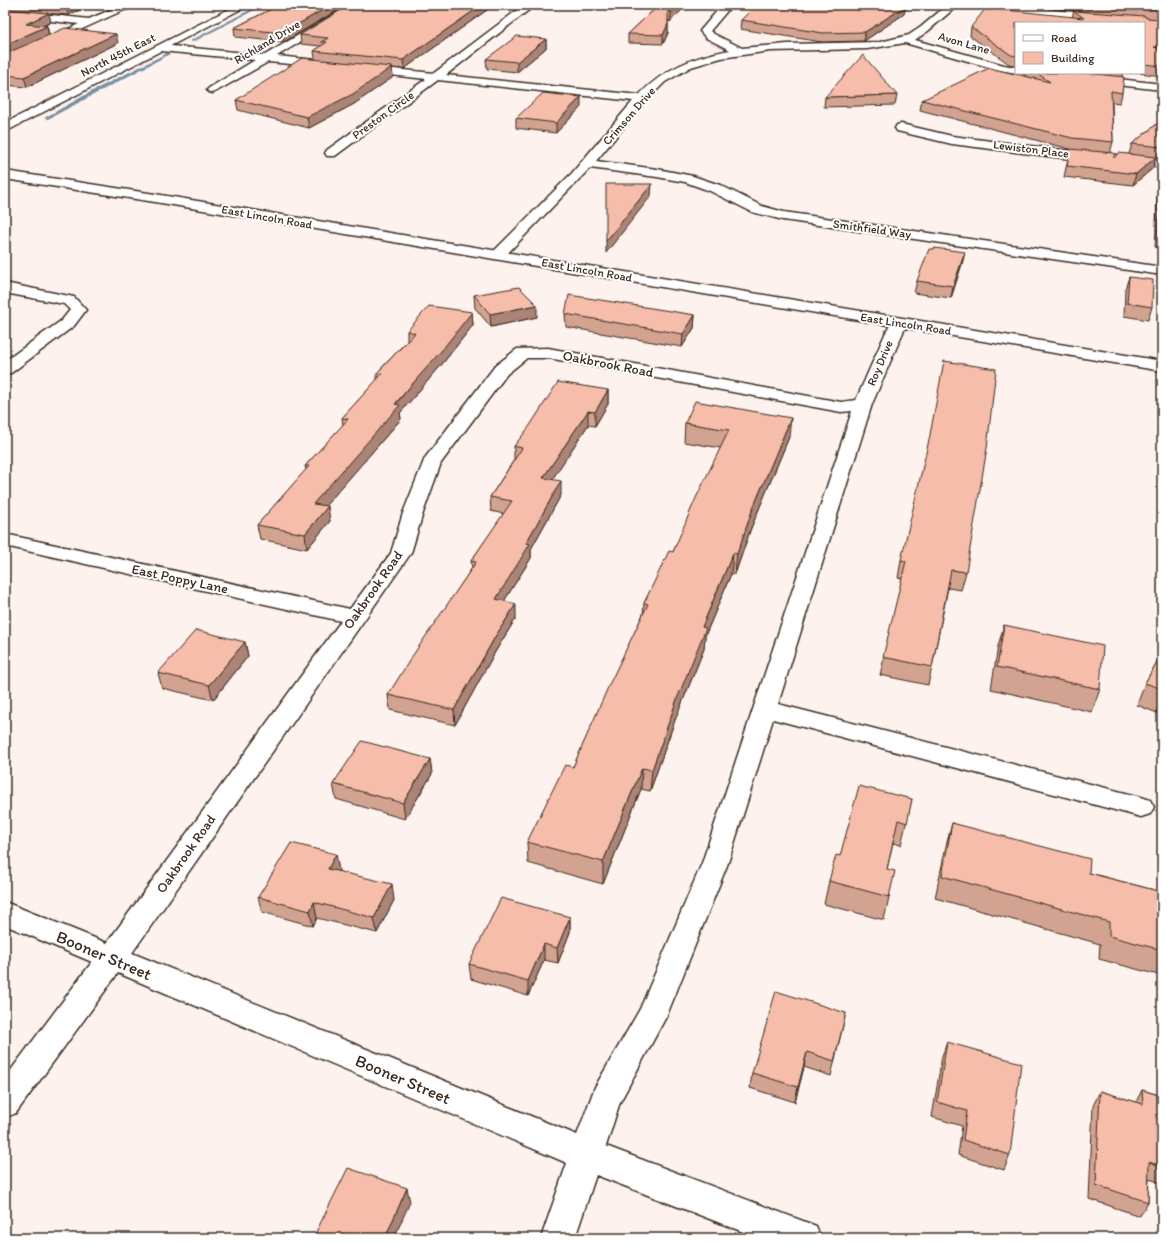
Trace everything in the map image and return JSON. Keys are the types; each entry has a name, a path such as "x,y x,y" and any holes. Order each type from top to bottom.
{"street":[{"path":"5,61 133,5"},
{"name":"North 45th East","path":"5,128 244,5"},
{"name":"Richland Drive","path":"213,90 356,5"},
{"name":"Preston Circle","path":"331,153 436,77 530,5"},
{"path":"727,5 705,31 710,36 742,52"},
{"name":"Crimson Drive","path":"498,255 588,164 652,88 673,72 698,62 758,49 802,46 853,47 887,44 905,40 917,35 953,5"},
{"path":"991,5 1027,11 1141,22"},
{"path":"5,12 92,22"},
{"path":"1145,22 1162,24"},
{"name":"Avon Lane","path":"905,40 1003,68 1015,70"},
{"path":"161,48 335,66"},
{"path":"351,67 643,98"},
{"path":"1046,74 1162,87"},
{"name":"Lewiston Place","path":"901,128 959,140 1063,154 1162,163"},
{"name":"Smithfield Way","path":"588,164 657,173 688,179 715,188 757,209 783,216 1162,271"},
{"name":"East Lincoln Road","path":"7,174 1162,366"},
{"path":"5,288 69,300 78,310 68,323 5,370"},
{"name":"Roy Drive","path":"558,1238 606,1097 652,1015 715,863 863,404 899,323"},
{"name":"Oakbrook Road","path":"5,1103 112,958 401,553 413,513 432,462 501,370 523,353 548,352 841,407 863,404"},
{"name":"East Poppy Lane","path":"5,540 355,617"},
{"path":"765,709 1141,807"},
{"name":"Booner Street","path":"5,913 586,1155 804,1238"}],"building":[{"path":"279,5 331,5 283,33 234,28"},
{"path":"349,5 482,5 403,60 314,51 327,42 321,42 328,38 300,35"},
{"path":"659,5 679,5 671,13 668,10 668,24 663,35 628,34"},
{"path":"756,5 906,6 865,32 823,33 741,20"},
{"path":"1109,5 1162,5 1162,10"},
{"path":"986,8 1084,18 1074,11 1145,16 1146,18 1162,19 1162,47 1154,47 1162,49 1162,66 1145,64 1145,22 1015,22 1015,56 1011,55 971,27"},
{"path":"5,9 49,13 26,24 47,26 5,45"},
{"path":"65,28 116,34 24,77 5,75 5,54"},
{"path":"517,36 546,39 517,62 486,59"},
{"path":"863,55 897,95 825,97"},
{"path":"302,58 392,67 353,94 307,117 236,100"},
{"path":"989,68 1050,82 1038,74 1096,74 1124,77 1122,93 1111,91 1113,142 1072,138 922,100"},
{"path":"543,93 581,97 556,123 516,118"},
{"path":"1162,120 1162,147 1132,144"},
{"path":"1070,149 1114,153 1114,158 1119,153 1156,157 1136,174 1067,166"},
{"path":"1161,168 1162,235 1158,235"},
{"path":"606,184 652,184 606,241"},
{"path":"934,248 965,252 953,286 917,281 929,249"},
{"path":"1129,277 1153,280 1152,307 1127,303"},
{"path":"519,287 537,305 490,314 474,295"},
{"path":"569,295 695,315 683,334 565,314"},
{"path":"429,306 472,312 442,350 395,404 400,405 313,504 328,506 305,534 257,525 309,466 305,466 348,419 342,418 382,374 377,373 415,333 407,331"},
{"path":"944,361 996,369 987,448 966,572 951,570 932,667 883,657 906,561 901,560 929,440"},
{"path":"558,382 608,390 595,412 588,411 543,478 561,481 526,543 530,544 496,599 516,604 495,637 454,710 388,695 411,658 476,562 471,561 512,501 490,497 522,448 514,446 529,427"},
{"path":"695,401 791,418 753,508 737,554 733,553 702,627 706,628 677,699 652,770 642,768 603,862 527,842 565,765 573,767 609,685 648,604 644,603 669,551 673,552 695,500 729,430 685,423"},
{"path":"1004,625 1103,646 1100,689 997,667"},
{"path":"196,630 245,642 209,685 158,673"},
{"path":"1162,653 1162,689 1145,683"},
{"path":"362,741 430,759 403,803 333,784"},
{"path":"859,786 912,799 907,823 898,820 887,869 895,871 889,897 829,881 836,855 840,856"},
{"path":"952,823 1090,859 1089,873 1162,892 1162,950 1109,936 1109,922 942,876"},
{"path":"291,843 336,854 328,869 392,884 374,918 314,902 310,911 258,897"},
{"path":"501,898 570,917 557,948 544,944 528,981 469,964"},
{"path":"776,991 846,1013 834,1061 807,1052 798,1087 752,1073"},
{"path":"947,1042 1021,1063 1010,1155 963,1140 967,1111 937,1102"},
{"path":"1142,1090 1162,1096 1162,1166 1149,1162 1148,1202 1096,1185 1100,1091 1143,1104"},
{"path":"348,1168 407,1188 385,1238 313,1238"}],"waterway":[{"path":"192,41 262,5"},
{"path":"46,118 168,54"}]}
